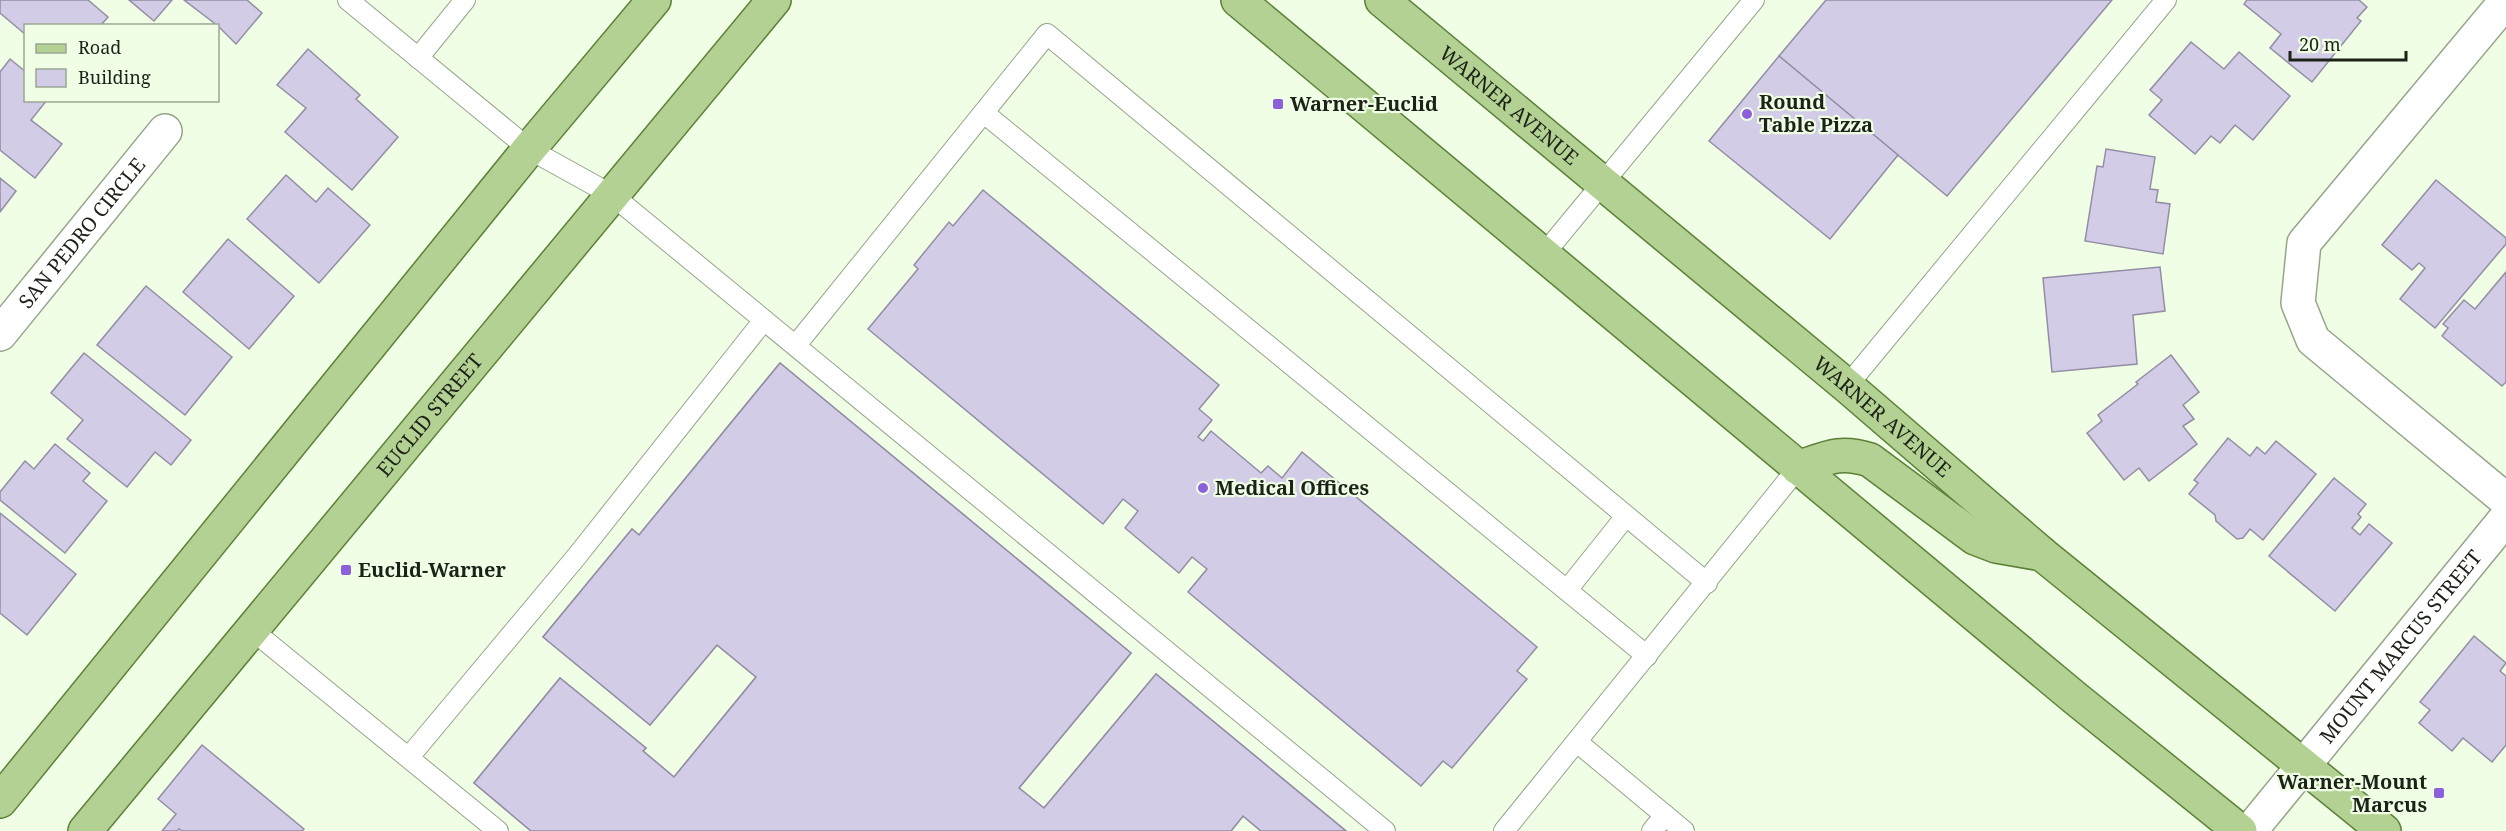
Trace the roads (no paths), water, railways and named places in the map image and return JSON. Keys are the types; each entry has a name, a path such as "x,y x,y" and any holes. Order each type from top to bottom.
{"main road":[{"path":"0,801 529,149 654,0"},
{"name":"EUCLID STREET","path":"85,831 774,0"},
{"path":"1238,0 2075,698 2240,831"},
{"name":"WARNER AVENUE","path":"1385,1 1847,386 2042,554 2306,765 2384,831"},
{"path":"1798,468 1840,454 1853,454 1870,460 1975,538 1996,546 2042,554"}],"street":[{"path":"2506,1 2304,243 2298,303 2313,340 2506,500"},
{"name":"SAN PEDRO CIRCLE","path":"0,334 165,131"},
{"name":"MOUNT MARCUS STREET","path":"2250,831 2506,518"}],"lane":[{"path":"348,0 529,149 612,195 1385,831"},
{"path":"418,58 465,0"},
{"path":"1544,255 1754,0"},
{"path":"1847,386 2166,0"},
{"path":"796,345 1047,34 1707,583"},
{"path":"984,113 1647,656"},
{"path":"409,757 577,556 764,320"},
{"path":"1504,831 1798,468"},
{"path":"1567,590 1626,516"},
{"path":"252,630 498,831"},
{"path":"1577,742 1684,831"},
{"path":"1652,831 1665,815"}],"place":[{"name":"Warner-Euclid","path":"1278,104"},
{"name":"Round Table Pizza","path":"1747,114"},
{"name":"Medical Offices","path":"1203,488"},
{"name":"Euclid-Warner","path":"346,570"},
{"name":"Warner-Mount Marcus","path":"2439,793"}]}
